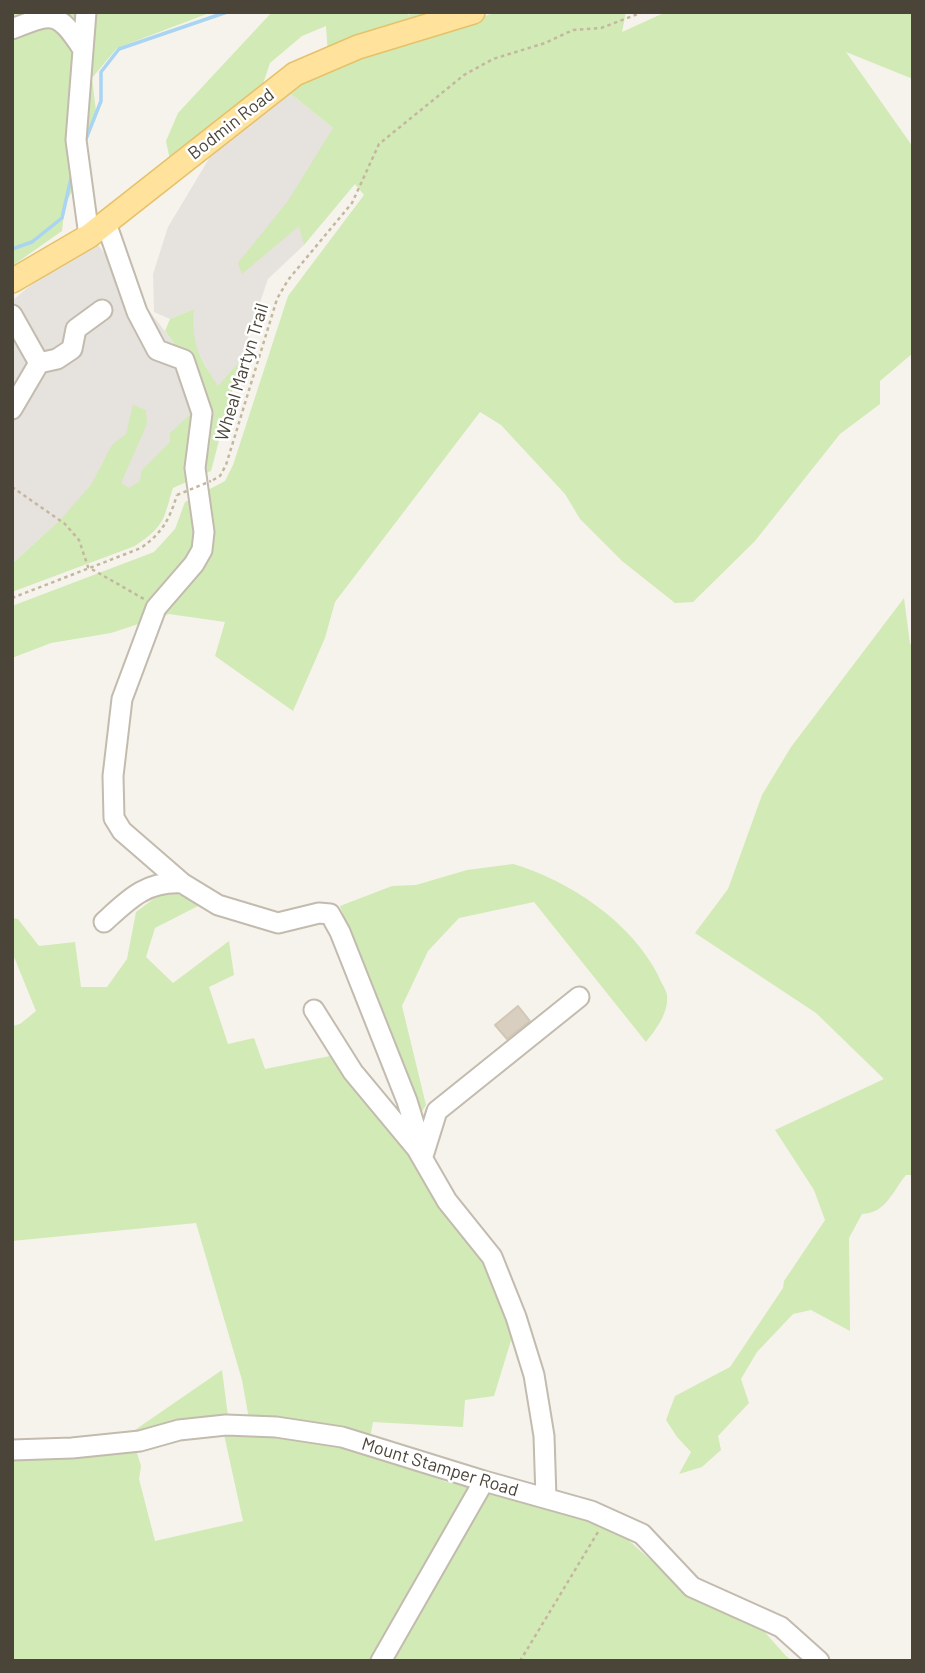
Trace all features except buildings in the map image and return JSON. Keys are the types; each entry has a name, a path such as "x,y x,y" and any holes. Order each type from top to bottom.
{"main road":[{"name":"Bodmin Road","path":"12,281 97,230 295,74 358,47 473,12"}],"street":[{"path":"86,12 77,117 80,176 97,230 137,312 158,350 184,360 202,413 195,468 204,532 202,550 194,564 156,608 122,699 113,776 114,818 122,831 182,883 219,905 278,923 319,913 330,914 340,932 407,1101 420,1154"},
{"path":"12,38 21,25 47,17 61,21 82,48"},
{"path":"12,409 39,363 57,359 72,349 76,330 102,310"},
{"path":"12,315 39,363"},
{"path":"104,922 145,889 164,882 182,883"},
{"path":"420,1154 437,1111 579,997"},
{"path":"314,1010 353,1072 420,1154 447,1201 492,1256 531,1364 544,1436 546,1498"},
{"name":"Mount Stamper Road","path":"12,1450 72,1448 140,1441 179,1430 226,1424 276,1427 342,1437 592,1511 642,1534 692,1587 781,1627 819,1661"},
{"path":"381,1661 484,1481"}],"path":[{"name":"Wheal Martyn Trail","path":"12,598 142,548 156,537 170,519 177,495 220,476 226,465 277,299 288,280 352,203 379,144 464,75 493,59 545,43 573,30 601,28 643,12"},
{"path":"12,486 65,524 79,540 88,567 156,608"},
{"path":"520,1661 607,1518"}],"shaded area":[{"path":"286,90 333,128 300,225 304,245 268,279 240,361 218,387 195,347 194,309 170,319 154,312 153,274 168,227 222,137"},
{"path":"98,245 174,343 196,420 150,494 62,518 12,564 12,301 76,255"}],"green space":[{"path":"12,12 212,12 117,48 92,78 96,111 82,146 86,167 65,204 62,231 12,266"},
{"path":"272,12 406,12 408,15 415,12 448,12 328,56 326,26 302,36 270,63 261,90 170,160 166,141 178,113"},
{"path":"497,12 626,12 622,32 666,12 913,12 913,79 846,52 913,147 913,353 880,381 880,404 840,434 755,541 693,602 675,603 622,561 580,519 565,494 501,425 480,412 335,602 325,638 293,711 215,656 225,622 169,614 111,633 51,643 12,658 12,606 154,552 175,529 185,502 225,481 233,465 288,296 364,195 355,184 304,245 299,226 242,274 238,263 288,201 333,128 286,90 375,52"},
{"path":"194,309 195,342 218,386 240,361 211,471 173,488 158,527 135,546 12,592 12,564 62,518 91,485 112,445 126,434 133,405 146,410 147,424 121,483 129,488 140,481 142,470 170,442 170,433 193,412 174,343 165,331 170,319"},
{"path":"904,598 910,644 913,644 913,1175 906,1175 883,1206 862,1214 849,1238 850,1331 811,1310 793,1314 757,1352 741,1379 749,1403 718,1436 721,1450 702,1467 679,1474 691,1452 666,1420 675,1396 730,1367 825,1220 814,1190 775,1130 884,1079 816,1013 695,933 728,889 762,795 791,747"},
{"path":"513,864 534,871 576,892 615,921 632,938 658,975 667,995 664,1014 646,1042 534,902 459,918 428,951 402,1006 426,1105 418,1118 340,906 392,886 416,885 467,870"},
{"path":"176,893 200,905 155,928 146,957 173,983 229,941 234,975 209,987 228,1044 254,1038 265,1069 335,1055 412,1155 420,1174 487,1266 513,1334 494,1396 465,1400 463,1427 373,1422 370,1438 290,1418 249,1419 242,1380 196,1223 12,1241 12,1026 20,1024 36,1011 12,952 12,918 18,919 39,946 75,942 81,987 107,987 127,959 136,912 160,894"},
{"path":"222,1370 228,1416 224,1419 132,1432"},
{"path":"223,1430 323,1440 394,1460 446,1482 471,1487 373,1661 12,1661 12,1455 126,1448 137,1453 141,1466 139,1479 155,1541 243,1521"},
{"path":"485,1490 613,1526 678,1585 762,1629 793,1661 385,1661"}],"waterway":[{"path":"84,144 101,101 101,72 119,49 227,12"},
{"path":"12,249 32,242 62,218 72,174"}]}
